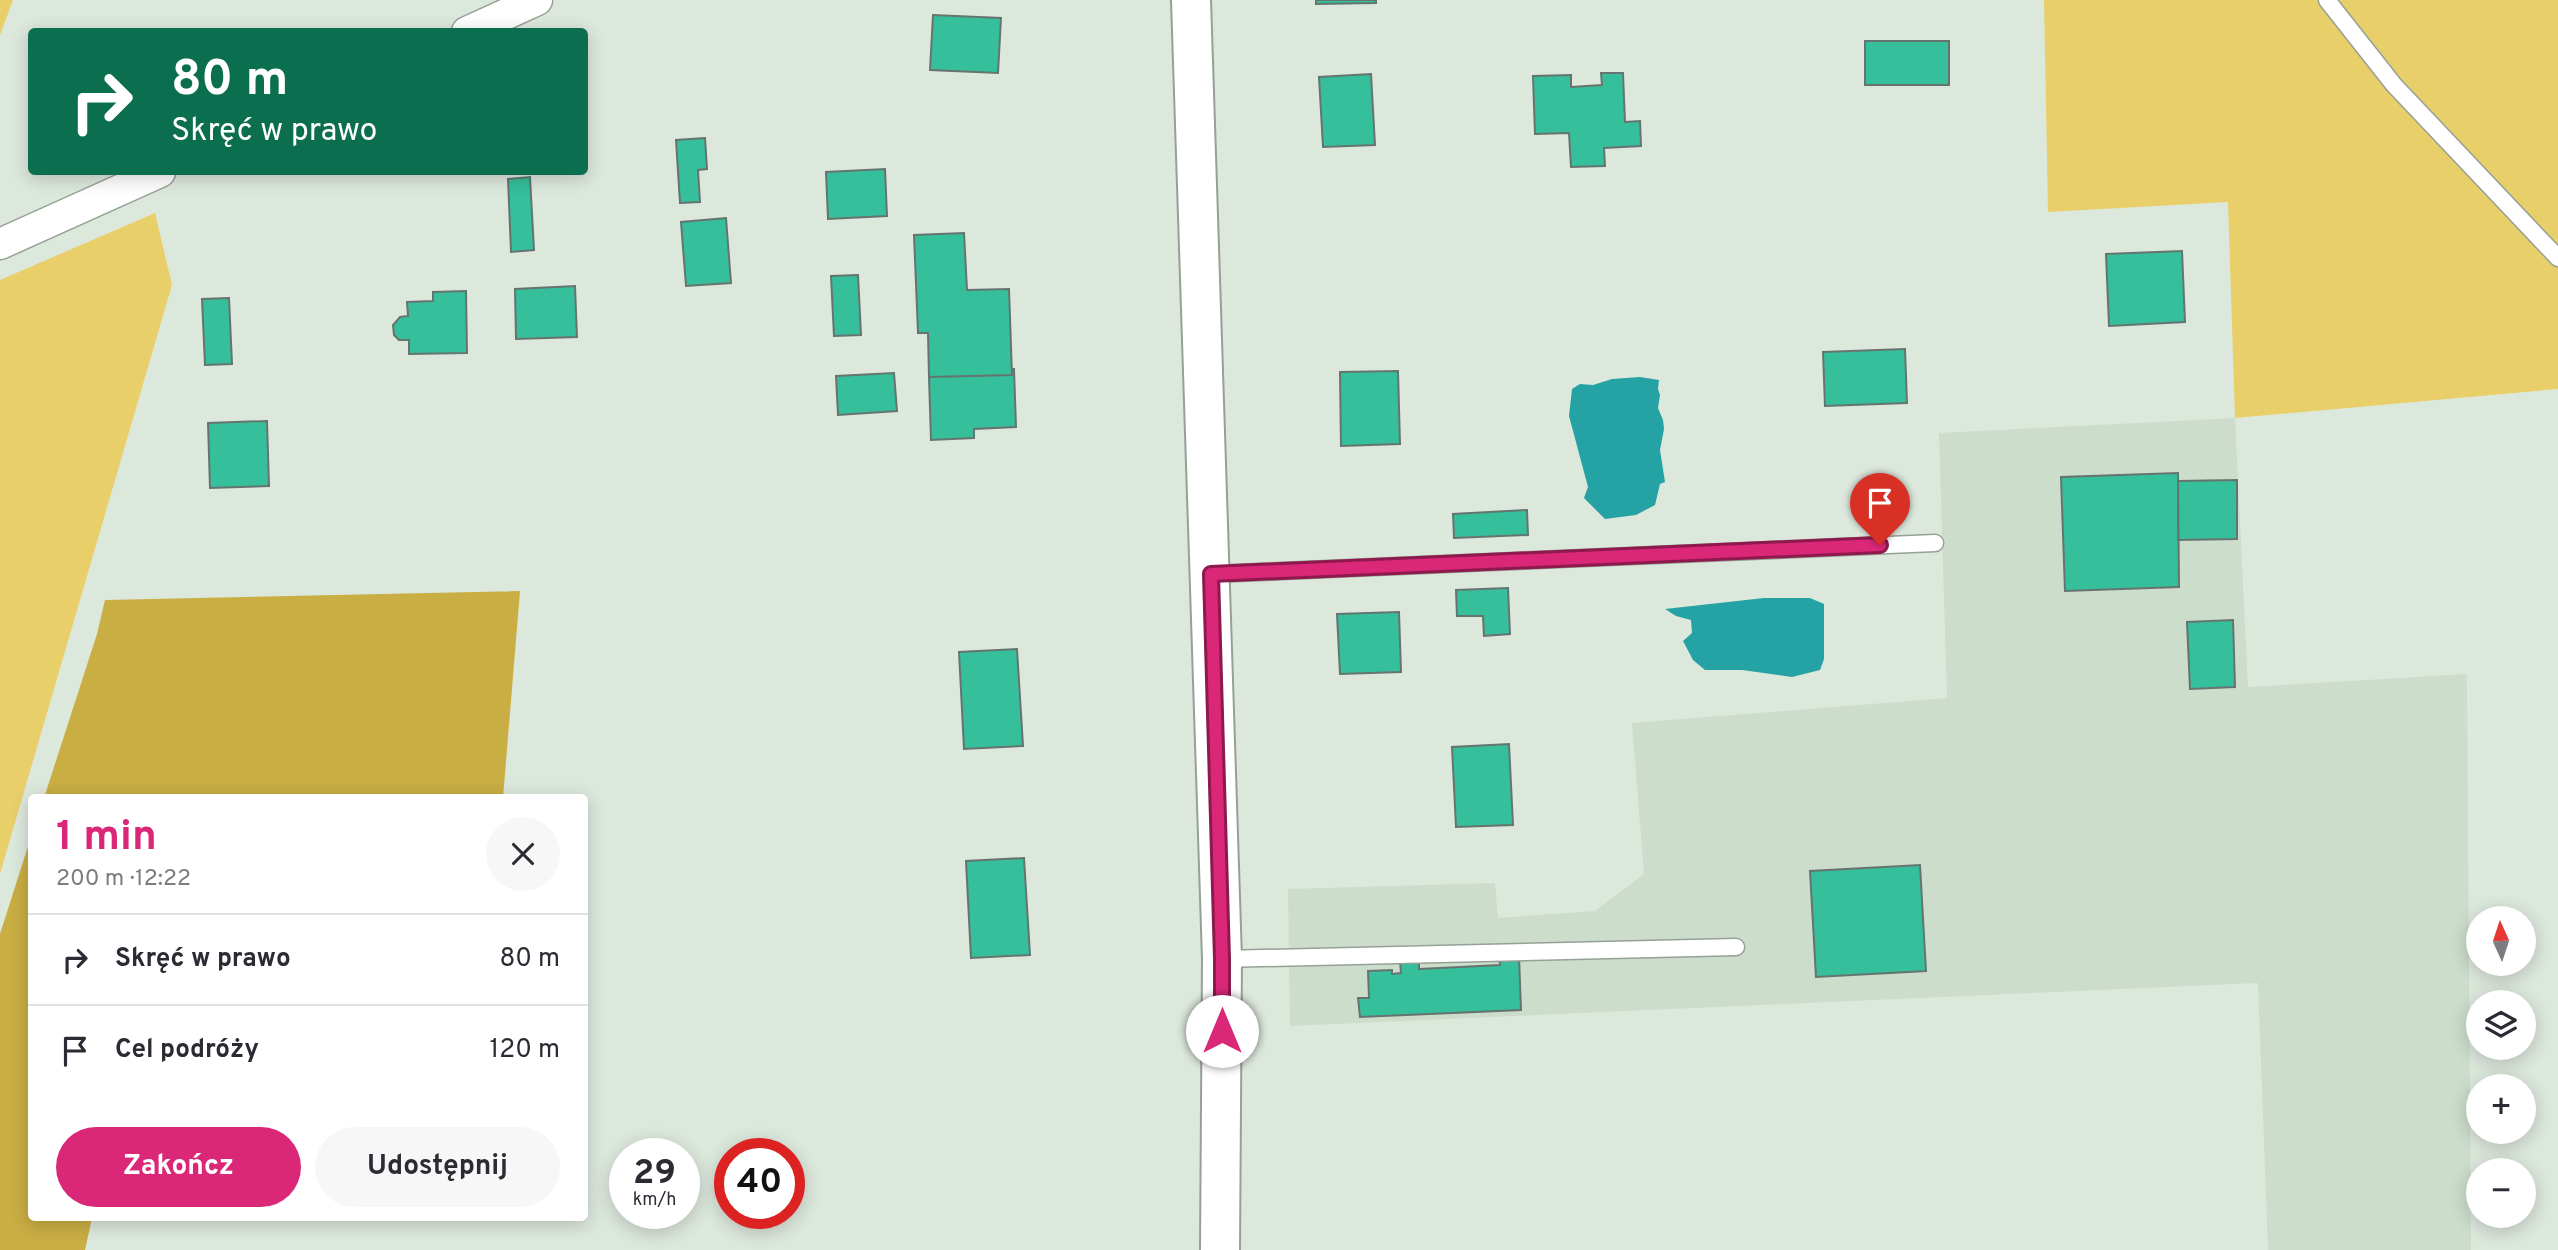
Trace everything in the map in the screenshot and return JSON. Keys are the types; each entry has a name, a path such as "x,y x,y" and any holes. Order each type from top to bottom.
{"street":[{"path":"476,28 537,0"},
{"path":"1191,0 1222,959 1220,1250"},
{"path":"0,244 152,175"}],"lane":[{"path":"2327,0 2394,85 2558,258"},
{"path":"1211,574 1936,543"},
{"path":"1222,959 1736,947"}],"shaded area":[{"path":"0,0 13,0 0,35"},
{"path":"2044,0 2558,0 2558,389 2235,418 2228,202 2048,212"},
{"path":"155,213 172,285 0,874 0,280"},
{"path":"2235,418 2248,687 2467,674 2469,906 2466,906 2466,976 2469,976 2469,990 2466,990 2466,1060 2470,1060 2470,1074 2466,1074 2466,1144 2470,1144 2470,1158 2466,1158 2466,1228 2471,1228 2471,1250 2268,1250 2258,983 1290,1026 1288,889 1495,883 1498,918 1595,911 1644,874 1632,723 1947,698 1939,433"},
{"path":"520,591 503,794 45,794 97,634 105,600"},
{"path":"28,846 28,1221 91,1221 85,1250 0,1250 0,934"}],"water":[{"path":"1640,377 1659,380 1658,408 1664,429 1660,450 1665,482 1660,484 1655,505 1636,515 1605,519 1584,498 1588,487 1569,416 1572,389 1580,384 1593,385 1612,379"},
{"path":"1764,598 1810,598 1824,604 1824,659 1820,670 1792,677 1742,670 1705,670 1693,660 1683,641 1692,633 1691,620 1676,616 1665,609"}],"building":[{"path":"1316,0 1376,0 1376,3 1316,4"},
{"path":"933,15 1001,18 998,73 930,70"},
{"path":"1865,41 1949,41 1949,85 1865,85"},
{"path":"1601,73 1623,73 1625,122 1640,121 1641,146 1604,148 1605,166 1571,167 1569,133 1535,134 1533,76 1571,75 1571,87 1602,85"},
{"path":"1371,74 1375,145 1323,147 1319,77"},
{"path":"705,138 707,169 698,170 700,202 680,203 676,140"},
{"path":"885,169 887,216 828,219 826,172"},
{"path":"530,177 534,250 511,252 508,179"},
{"path":"726,218 731,283 686,286 681,222"},
{"path":"964,233 967,290 1009,289 1012,375 929,377 928,333 918,333 914,235"},
{"path":"2182,251 2185,322 2109,326 2106,254"},
{"path":"858,275 861,335 834,336 831,276"},
{"path":"575,286 577,337 516,339 515,289"},
{"path":"466,291 467,353 409,354 409,340 399,340 394,335 393,325 400,317 408,316 407,302 433,301 433,292"},
{"path":"229,298 232,364 205,365 202,299"},
{"path":"1905,349 1907,403 1825,406 1823,352"},
{"path":"1012,369 1016,427 974,429 974,438 931,440 929,377 1012,375"},
{"path":"1398,371 1400,444 1341,446 1340,372"},
{"path":"894,373 897,411 838,415 836,376"},
{"path":"267,421 269,486 210,488 208,423"},
{"path":"2178,473 2179,587 2065,591 2061,477"},
{"path":"2237,480 2237,539 2178,540 2178,481"},
{"path":"1527,510 1528,535 1454,538 1453,514"},
{"path":"1508,588 1510,634 1484,636 1483,616 1457,616 1456,590"},
{"path":"1399,612 1401,672 1340,674 1337,614"},
{"path":"2233,620 2235,687 2190,689 2187,622"},
{"path":"1017,649 1023,746 964,749 959,652"},
{"path":"1509,744 1513,825 1456,827 1452,747"},
{"path":"1024,858 1030,955 971,958 966,861"},
{"path":"1920,865 1926,971 1816,977 1810,871"},
{"path":"1499,956 1519,956 1521,1010 1360,1017 1358,998 1369,998 1368,971 1392,970 1392,974 1401,973 1400,961 1419,960 1419,969 1500,965"}],"route":[{"path":"1222,1031 1211,574 1880,545"}]}
